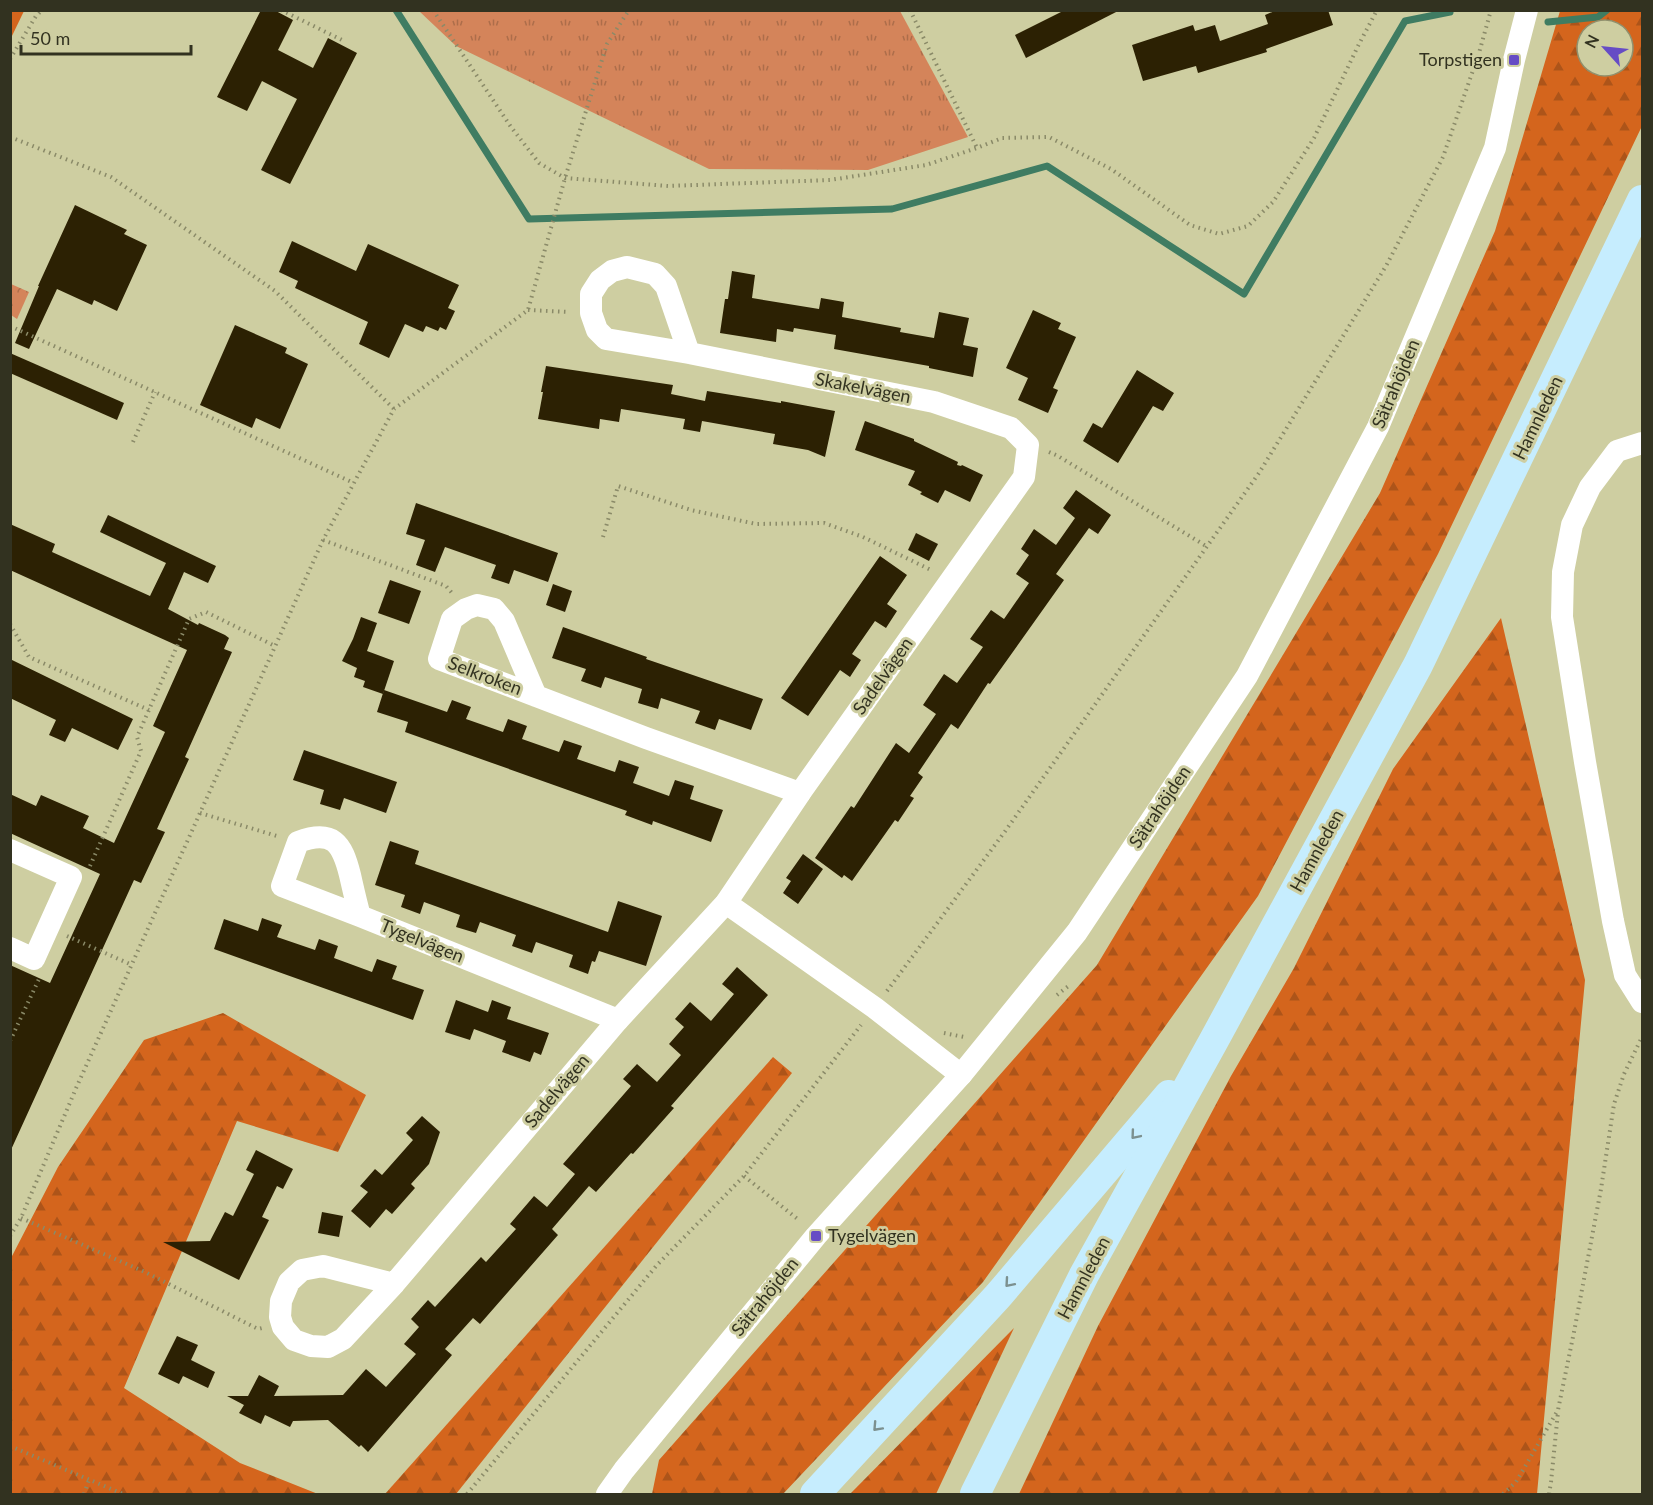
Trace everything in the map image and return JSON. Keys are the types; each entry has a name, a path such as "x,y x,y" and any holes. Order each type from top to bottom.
{"main road":[{"name":"Hamnleden","path":"977,1492 1084,1275 1214,1042 1418,665 1642,200"},
{"path":"815,1494 998,1296 1214,1042"}],"street":[{"name":"Sätrahöjden","path":"607,1494 631,1461 816,1236 961,1075 1077,932 1247,676 1383,416 1495,148 1527,10"},
{"path":"591,313 591,294 600,279 612,271 627,267 655,274 666,286 689,353"},
{"name":"Skakelvägen","path":"591,313 597,330 606,339 689,353 934,402 1011,428 1028,446"},
{"path":"1642,443 1617,452 1590,487 1572,525 1563,572 1562,617 1615,932 1625,975 1642,1002"},
{"name":"Sadelvägen","path":"283,1327 294,1340 311,1346 328,1347 343,1339 394,1284 618,1020 726,903 800,793 1024,477 1028,446"},
{"name":"Selkroken","path":"536,696 504,621 494,609 477,605 465,609 452,619 439,659 646,738 800,793"},
{"name":"Tygelvägen","path":"360,916 345,857 340,847 331,840 320,837 298,842 282,886 618,1020"},
{"path":"10,850 71,877 34,959 10,948"},
{"path":"726,903 875,1008 961,1075"},
{"path":"283,1327 280,1317 281,1301 289,1282 302,1270 323,1266 394,1284"}],"path":[{"path":"10,59 36,15 42,10"},
{"path":"281,10 344,41"},
{"path":"433,10 511,127 539,163 565,178 668,186 830,180 926,165 1002,138 1049,137 1111,169 1190,225 1219,234 1248,226 1272,202 1314,138 1377,10"},
{"path":"10,1236 21,1218 77,1086 323,540 394,409 528,310 565,178 607,44 629,10"},
{"path":"910,10 977,148"},
{"path":"467,1494 657,1265 744,1176 875,1008 1006,830 1259,473 1386,266 1443,157 1479,54 1491,10"},
{"path":"10,137 111,177 274,291 394,409"},
{"path":"528,310 591,313"},
{"path":"10,326 354,483"},
{"path":"133,442 155,392"},
{"path":"1028,446 1058,456 1206,546"},
{"path":"603,537 618,486 691,510 756,524 824,523 863,537 951,580"},
{"path":"323,540 446,586 465,609"},
{"path":"88,868 141,751 137,737 189,618 206,612 275,646"},
{"path":"10,624 29,657 149,710"},
{"path":"200,813 298,842"},
{"path":"48,927 132,965"},
{"path":"10,1041 40,976"},
{"path":"1549,1494 1558,1410 1601,1189 1614,1104 1624,1074 1642,1036"},
{"path":"744,1176 801,1222"},
{"path":"21,1218 145,1272 258,1329 283,1327"},
{"path":"1503,1494 1516,1482 1558,1410"},
{"path":"10,1446 123,1494"},
{"path":"84,1494 89,1480"}],"green space":[{"path":"10,11 24,11 11,38"},
{"path":"419,11 900,11 968,137 868,170 709,169 456,46"},
{"path":"1560,11 1642,11 1642,126 1438,554 1258,896 983,1282 783,1494 652,1494 659,1460 1097,965 1380,493 1495,231"},
{"path":"11,284 29,292 17,319 11,315"},
{"path":"1501,618 1585,980 1537,1494 1019,1494 1098,1326 1231,1076 1294,968 1393,769"},
{"path":"223,1013 366,1095 338,1152 237,1121 124,1388 240,1463 318,1494 11,1494 11,1258 58,1167 144,1040"},
{"path":"773,1057 792,1073 456,1494 385,1494"},
{"path":"1014,1328 936,1494 850,1494"}],"building":[{"path":"261,10 274,10 293,20 278,50 313,68 328,38 357,53 290,184 261,170 297,99 262,81 247,111 217,97"},
{"path":"1065,10 1120,10 1026,58 1015,35"},
{"path":"1277,10 1328,10 1333,25 1266,49 1267,52 1198,73 1196,66 1143,81 1132,45 1193,25 1195,31 1215,25 1220,41 1268,24 1265,15"},
{"path":"75,205 127,230 124,234 147,245 117,311 94,300 92,305 57,289 29,349 15,343"},
{"path":"292,241 356,271 368,244 459,285 448,308 455,311 446,330 440,327 438,331 426,326 423,332 405,324 389,358 359,344 368,322 295,288 298,281 279,272"},
{"path":"732,271 755,275 752,298 819,309 821,298 844,302 842,317 901,328 900,332 934,338 939,312 969,318 963,345 978,348 973,377 929,368 929,366 834,349 836,335 794,328 793,332 777,329 776,342 720,333"},
{"path":"1033,310 1061,323 1058,329 1076,337 1053,388 1058,390 1048,413 1018,400 1028,378 1006,368"},
{"path":"235,325 287,348 285,353 308,364 280,429 256,418 252,428 200,405"},
{"path":"10,353 124,403 117,420 10,373"},
{"path":"546,366 673,385 671,394 705,401 707,391 835,411 825,457 808,450 773,444 775,434 702,421 700,432 683,429 685,419 621,409 619,422 600,419 599,429 538,419"},
{"path":"1137,370 1174,393 1163,411 1153,406 1118,463 1083,441 1093,423 1102,428"},
{"path":"865,421 914,439 958,462 957,465 983,475 970,502 945,490 938,503 908,485 915,471 855,450"},
{"path":"1076,490 1111,515 1098,534 1089,528 1056,574 1064,580 990,684 988,683 958,729 951,724 918,773 923,777 910,796 914,798 898,822 895,820 852,881 844,875 842,878 815,858 851,806 854,808 896,743 909,753 936,714 923,705 944,674 957,683 983,647 970,639 991,610 1004,619 1029,583 1016,574 1029,555 1021,549 1034,529 1056,545 1075,518 1063,508"},
{"path":"416,503 558,553 548,582 514,570 509,584 491,578 496,565 445,547 435,572 416,565 425,540 406,534"},
{"path":"108,515 216,566 208,583 184,572 168,609 198,625 199,623 225,635 229,638 224,649 232,652 185,757 189,759 157,829 165,832 141,883 134,880 10,1152 10,965 50,983 100,874 10,833 10,794 36,806 41,795 89,816 83,828 114,843 165,732 153,726 187,650 10,570 10,524 55,544 52,552 150,596 166,563 100,532"},
{"path":"916,533 938,544 929,561 908,550"},
{"path":"880,556 907,575 887,604 897,611 886,628 875,621 852,654 861,660 850,677 840,670 808,716 781,698"},
{"path":"390,580 421,591 409,624 378,613"},
{"path":"553,584 572,591 565,612 546,605"},
{"path":"361,617 377,623 367,651 394,661 383,694 363,687 365,681 354,677 357,668 342,661"},
{"path":"563,627 647,657 646,659 763,699 751,730 719,719 715,730 695,723 700,711 661,698 658,709 638,703 642,689 605,677 601,688 581,681 586,669 552,658"},
{"path":"10,659 133,719 118,750 72,728 65,742 49,735 56,720 10,698"},
{"path":"384,690 447,712 452,700 471,707 466,719 503,732 508,719 527,726 522,739 559,752 564,740 582,746 577,759 615,772 619,760 639,767 633,783 669,796 675,780 694,786 690,799 723,810 711,842 653,821 652,825 625,815 627,811 405,732 408,722 377,712"},
{"path":"304,750 397,782 386,813 344,798 340,810 320,804 324,790 293,780"},
{"path":"390,841 419,851 415,864 608,932 618,901 662,916 646,966 599,951 595,962 592,961 588,974 569,967 573,955 536,942 532,953 512,946 516,935 480,922 476,933 456,927 460,915 424,902 420,914 401,907 405,895 375,885"},
{"path":"803,854 823,869 798,904 783,893 791,881 786,878"},
{"path":"262,918 282,925 277,937 315,950 319,939 338,946 334,958 372,972 377,959 397,966 392,979 424,990 413,1020 214,949 224,919 258,931"},
{"path":"737,967 768,995 671,1106 674,1108 633,1154 631,1153 596,1192 589,1186 552,1229 558,1235 480,1324 473,1318 445,1349 452,1355 368,1452 328,1420 293,1421 290,1427 265,1415 261,1424 239,1413 244,1405 227,1396 248,1396 259,1375 279,1386 274,1396 343,1395 366,1369 386,1387 416,1354 404,1344 419,1327 411,1319 428,1300 435,1307 481,1257 486,1262 516,1229 510,1224 534,1196 547,1207 575,1174 563,1164 631,1086 623,1079 637,1064 657,1082 681,1055 669,1044 684,1027 675,1019 690,1002 711,1021 734,994 722,984"},
{"path":"456,1000 488,1012 492,1000 511,1007 507,1019 549,1033 541,1055 534,1052 530,1062 502,1052 506,1041 474,1029 470,1040 445,1032"},
{"path":"422,1116 440,1132 429,1164 411,1184 415,1188 392,1214 386,1209 370,1228 351,1211 368,1192 360,1186 375,1169 382,1175 413,1140 406,1133"},
{"path":"256,1150 293,1169 283,1189 277,1186 262,1217 269,1220 239,1280 163,1242 210,1241 225,1212 233,1216 254,1174 246,1170"},
{"path":"322,1212 343,1216 339,1237 318,1233"},
{"path":"177,1336 198,1345 191,1360 215,1372 208,1388 183,1376 179,1384 158,1374"}],"waterway":[{"path":"396,10 529,219 892,209 1047,166 1244,294 1405,21 1450,12"},
{"path":"1548,22 1598,17 1607,10"}],"place":[{"name":"Torpstigen","path":"1514,60"},
{"name":"Tygelvägen","path":"816,1236"}]}
